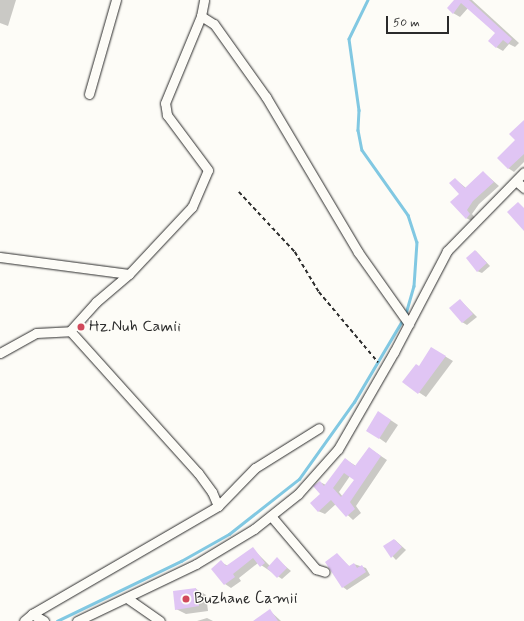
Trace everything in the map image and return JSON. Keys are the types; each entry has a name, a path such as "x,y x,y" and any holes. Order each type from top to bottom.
{"street":[{"path":"89,94 116,0"},
{"path":"0,353 36,333 70,331 96,302 130,274 192,207 208,170 167,115 165,103 201,16 204,0"},
{"path":"201,16 214,24 266,97 358,252 409,324"},
{"path":"77,621 196,564 254,530 298,494 338,449 409,324 447,251 524,172"},
{"path":"516,180 524,188"},
{"path":"0,257 130,274"},
{"path":"70,331 198,473 212,492 218,506"},
{"path":"24,621 32,614 218,506 255,468 319,428"},
{"path":"271,516 316,569 325,572"},
{"path":"127,598 160,621"},
{"path":"32,614 44,621"}],"path":[{"path":"239,192 294,252 319,292 380,365"}],"building":[{"path":"454,0 469,0 512,39 508,44 503,40 496,48 488,41 495,33 461,3 453,14 447,8"},
{"path":"524,120 524,154 508,169 497,158 515,140 509,134"},
{"path":"483,171 494,182 473,201 467,210 470,214 466,219 450,202 459,194 449,183 455,178 465,188"},
{"path":"518,202 524,208 524,231 507,212"},
{"path":"475,250 487,263 477,272 466,258"},
{"path":"460,299 473,314 462,323 449,308"},
{"path":"431,347 446,356 418,394 402,382 416,364 419,366"},
{"path":"378,411 391,420 379,439 366,431"},
{"path":"369,447 381,456 350,502 355,509 346,517 331,500 318,512 310,503 320,494 313,486 320,481 324,486 345,458 355,466","holes":["344,473 354,480 341,497 333,488"]},
{"path":"394,539 402,547 391,558 383,546"},
{"path":"253,547 265,563 260,567 253,558 233,574 235,577 224,585 211,569 221,560 226,566"},
{"path":"337,553 349,566 354,563 357,568 362,565 366,572 342,588 325,562"},
{"path":"277,557 287,568 277,578 267,568"},
{"name":"Buzhane Camii","path":"196,588 199,606 175,610 173,591"},
{"path":"270,609 278,621 253,621"}],"waterway":[{"path":"368,0 349,39 359,110 358,130 362,150 408,215 417,242 414,286 406,314"},
{"path":"57,621 181,561 229,534 299,479 354,402 403,319"}],"place":[{"name":"Hz.Nuh Camii","path":"81,327"},
{"name":"Buzhane Camii","path":"186,599"}]}
